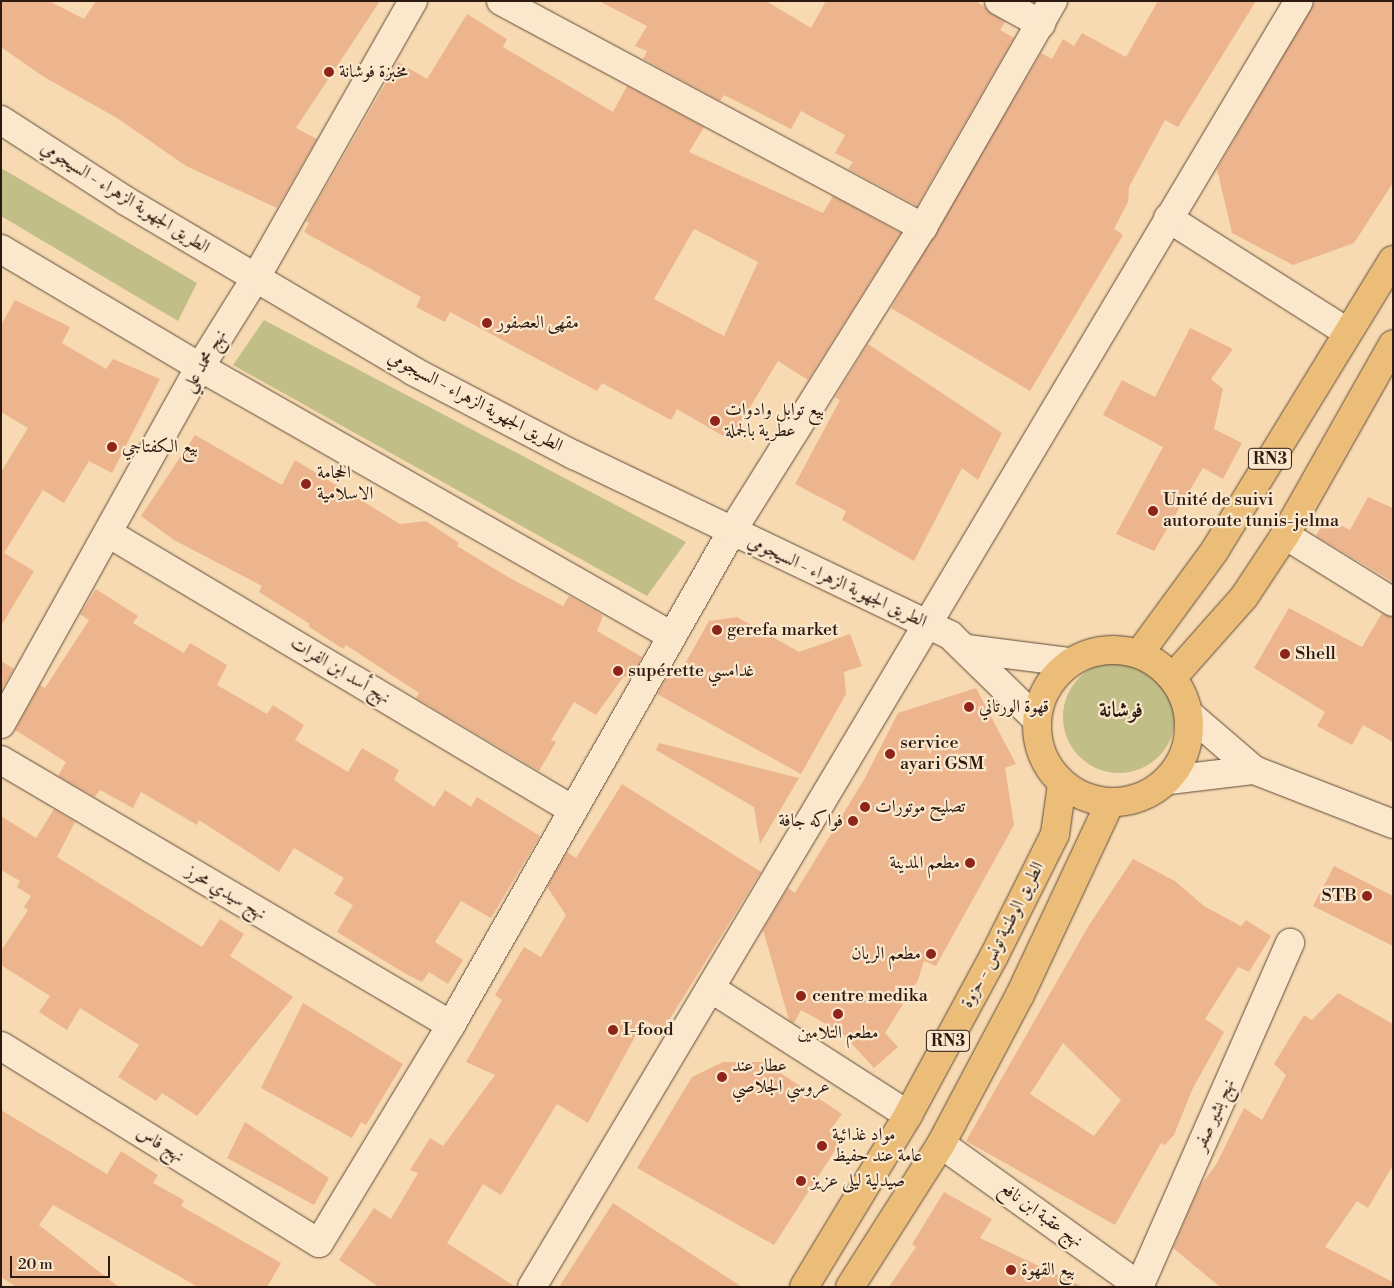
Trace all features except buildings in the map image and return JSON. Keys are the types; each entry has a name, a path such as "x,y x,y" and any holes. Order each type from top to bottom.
{"main road":[{"name":"RN3","path":"1138,654 1215,550 1347,332 1393,260"},
{"name":"RN3","path":"1173,677 1244,597 1286,535 1393,344"},
{"path":"1115,649 1138,654 1173,677 1189,714 1189,738 1182,760 1169,780 1142,797 1110,803 1084,797 1062,784 1047,765 1038,743 1036,719 1045,691 1070,662 1091,652 1115,649"},
{"name":"الطريق الوطنية تونس - حزوة","path":"804,1287 908,1115 1055,834 1062,784"},
{"name":"RN3","path":"850,1287 941,1144 1020,995 1110,803"}],"street":[{"name":"نهج محمد علي","path":"1,724 200,367 255,279 413,1"},
{"path":"501,1 923,227"},
{"path":"450,1025 732,531 923,227 1047,13 1000,1"},
{"path":"532,1287 712,989 926,623 1299,1"},
{"name":"الطريق الجهوية الزهراء - السيجومي","path":"1,120 255,279 413,371 732,531 926,623 967,649 1036,719"},
{"path":"1168,218 1347,332"},
{"path":"1,249 200,367 672,636"},
{"name":"نهج أسد ابن الفرات","path":"108,533 572,810"},
{"path":"1286,535 1393,602"},
{"name":"الطريق الجهوية الزهراء - السيجومي","path":"967,649 1070,662"},
{"path":"1189,714 1254,770 1393,824"},
{"name":"نهج سيدي محرز","path":"1,760 450,1025"},
{"path":"1169,780 1254,770"},
{"name":"نهج بشير صفر","path":"1139,1286 1290,943"},
{"path":"712,989 908,1115"},
{"name":"نهج فاس","path":"1,1046 319,1243 450,1025"},
{"name":"نهج عقبة ابن نافع","path":"941,1144 1139,1286"}],"shaded area":[{"path":"1,168 197,283 178,321 1,216"},
{"path":"264,320 686,542 647,596 233,365"},
{"path":"1119,661 1140,666 1158,678 1170,696 1175,717 1170,738 1158,756 1140,768 1119,773 1098,768 1080,756 1068,738 1063,717 1068,696 1080,678 1098,666"}],"place":[{"name":"مخبزة فوشانة","path":"329,72"},
{"name":"مقهى العصفور","path":"487,323"},
{"name":"بيع توابل وادوات عطرية بالجملة","path":"715,421"},
{"name":"بيع الكفتاجي","path":"112,447"},
{"name":"الحجامة الاسلامية","path":"306,484"},
{"name":"Unité de suivi autoroute tunis-jelma","path":"1153,511"},
{"name":"gerefa market","path":"717,630"},
{"name":"Shell","path":"1285,654"},
{"name":"supérette غدامسي","path":"618,671"},
{"name":"قهوة الورتاني","path":"969,707"},
{"name":"service ayari GSM","path":"890,754"},
{"name":"تصليح موتورات","path":"865,807"},
{"name":"فواكه جافة","path":"853,821"},
{"name":"مطعم المدينة","path":"970,863"},
{"name":"STB","path":"1367,896"},
{"name":"مطعم الريان","path":"931,954"},
{"name":"centre medika","path":"801,996"},
{"name":"مطعم التلامين","path":"838,1014"},
{"name":"I-food","path":"613,1030"},
{"name":"عطار عند عروسي الجلاصي","path":"722,1077"},
{"name":"مواد غذائية عامة عند حفيظ","path":"822,1146"},
{"name":"صيدلية ليلى عزيز","path":"801,1181"},
{"name":"بيع القهوة","path":"1011,1270"}],"district":[{"name":"فوشانة","path":"1121,711"}]}
